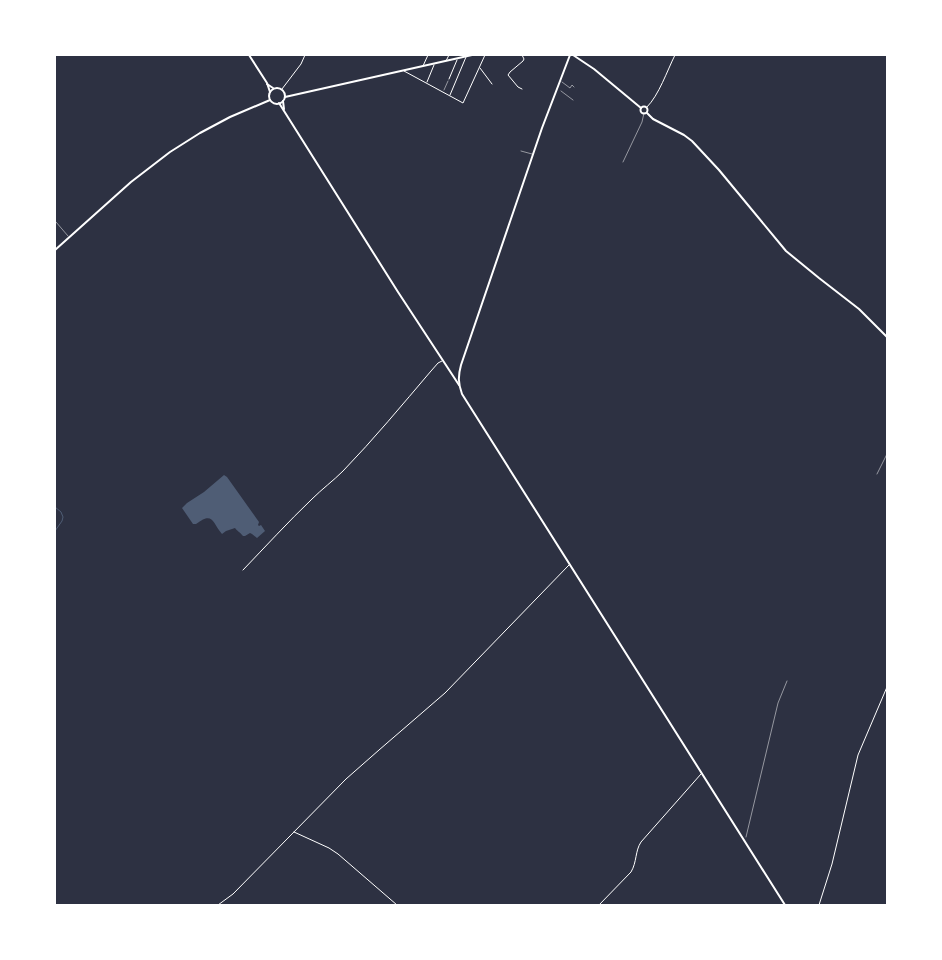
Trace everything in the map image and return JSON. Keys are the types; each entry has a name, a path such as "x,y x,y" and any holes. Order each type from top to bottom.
{"main road":[{"path":"249,55 267,83 270,100"},
{"path":"285,96 472,55"},
{"path":"785,905 462,394 459,385 458,376 461,365 501,247 540,136 572,55 594,69 641,108 641,112 692,141 719,170 786,251 859,309 887,337"},
{"path":"267,83 273,88 282,89 285,96 283,101 284,111"},
{"path":"270,92 273,88"},
{"path":"55,250 137,177 170,152 215,125 264,102 270,100 274,103 279,103 283,101"},
{"path":"279,103 459,385"},
{"path":"641,108 644,106 647,108 648,111 645,113"}],"street":[{"path":"282,89 301,64 305,55"},
{"path":"423,66 428,55"},
{"path":"446,61 449,55"},
{"path":"404,70 464,103 485,55"},
{"path":"522,55 523,62 508,75 522,89"},
{"path":"647,108 675,55"},
{"path":"450,95 466,56"},
{"path":"448,79 458,58"},
{"path":"426,82 435,63"},
{"path":"480,67 492,84"},
{"path":"243,570 260,554 281,529 341,474 438,363 443,361"},
{"path":"218,905 233,894 346,779 446,693 570,564"},
{"path":"819,905 832,864 858,755 887,687"},
{"path":"599,905 631,872 634,867 638,846 641,842 702,773"},
{"path":"293,832 338,854 398,905"}],"lane":[{"path":"562,82 570,88 572,85 574,87"},
{"path":"559,90 573,100"},
{"path":"521,151 533,155"},
{"path":"56,222 69,238"}],"path":[{"path":"443,91 448,79"},
{"path":"623,162 645,113"},
{"path":"877,474 887,454"},
{"path":"745,841 778,703 787,681"}],"water":[{"path":"224,475 259,522 258,525 261,525 265,531 257,538 250,533 243,536 235,528 222,534 209,518 193,524 182,508"}],"waterway":[{"path":"55,507 61,512 63,517 55,531"}]}
